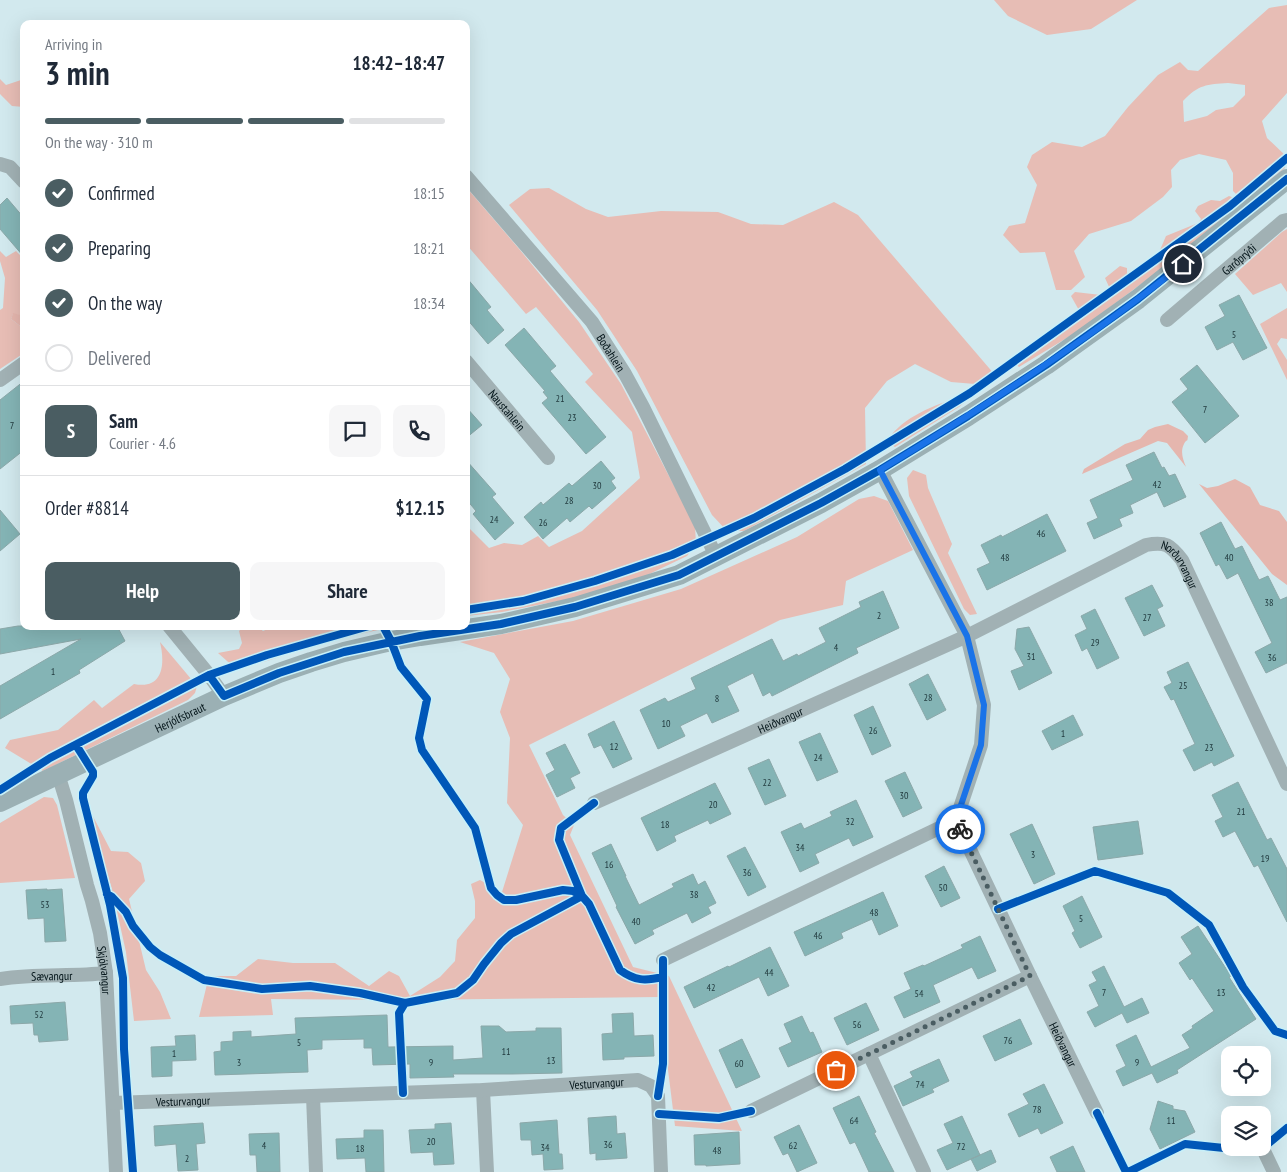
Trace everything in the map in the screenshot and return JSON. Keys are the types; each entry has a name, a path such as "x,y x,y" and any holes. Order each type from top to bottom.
{"street":[{"path":"0,164 10,167 20,178"},
{"name":"Herjólfsbraut","path":"470,629 501,624 575,607 679,575 821,503 880,470 968,416 1091,334 1145,294 1287,179"},
{"name":"Boðahlein","path":"470,181 592,322 625,374 643,407 716,556"},
{"name":"Garðprýði","path":"1168,320 1261,238 1287,220"},
{"path":"0,380 20,366"},
{"name":"Naustahlein","path":"470,366 548,458"},
{"path":"663,960 956,820 981,745 984,705 967,636 880,470"},
{"name":"Norðurvangur","path":"967,636 1146,545 1159,542 1172,548 1182,560 1287,784"},
{"path":"172,630 224,696"},
{"name":"Herjólfsbraut","path":"0,802 224,696 279,673 352,650 460,630"},
{"name":"Heiðvangur","path":"594,803 967,636"},
{"name":"Skjólvangur","path":"58,774 100,933 106,973 116,1172"},
{"name":"Heiðvangur","path":"956,820 1097,1113"},
{"name":"Sævangur","path":"0,979 82,976 106,973"},
{"path":"751,1111 1030,976"},
{"path":"869,1054 924,1172"},
{"name":"Vesturvangur","path":"113,1103 483,1090 638,1080 651,1086 658,1096 661,1172"},
{"path":"483,1090 487,1172"},
{"path":"313,1096 316,1172"},
{"path":"1266,1156 1274,1172"}],"shaded area":[{"path":"994,0 1137,0 1091,29 1047,35 1008,16"},
{"path":"1287,5 1287,93 1262,121 1267,138 1286,156 1285,168 1257,191 1241,199 1233,191 1233,173 1226,160 1199,154 1180,160 1171,170 1172,187 1163,197 1131,221 1089,234 1074,251 1085,277 1071,290 1056,290 1045,252 1020,253 1003,235 1009,226 1025,223 1037,185 1027,167 1032,155 1052,142 1082,147 1105,136 1128,107 1158,75 1180,62 1188,70 1198,71 1269,8","holes":["1221,83 1245,85 1245,95 1233,107 1216,110 1207,116 1184,122 1183,101 1193,92 1203,86"]},
{"path":"0,79 6,85 20,80 20,107 12,106 0,94"},
{"path":"549,188 586,209 608,217 661,211 718,212 751,224 783,225 834,202 858,215 995,375 975,384 951,382 915,364 887,381 865,408 866,464 744,531 727,531 712,515 637,371 597,310 509,205 530,189"},
{"path":"470,192 579,322 621,384 695,526 696,544 687,556 641,578 594,594 502,612 470,616 470,529 489,548 504,543 522,545 538,536 549,547 582,531 640,478 632,432 585,382 593,374 536,307 526,314 470,249"},
{"path":"1229,196 1237,199 1243,206 1187,250 1075,333 1019,367 1013,361 1024,348 1041,345 1055,339 1066,324 1075,320 1080,312 1071,296 1075,292 1101,295 1110,289 1105,278 1120,266 1127,268 1127,278 1131,282 1157,261 1166,236 1198,223 1201,219 1195,211 1198,206 1211,200 1220,201"},
{"path":"1287,229 1287,292 1281,283 1253,295 1235,274"},
{"path":"0,251 6,257 16,251 20,255 20,315 13,314 11,319 20,326 20,356 0,369 0,310 3,308 5,278 0,261"},
{"path":"1287,308 1287,339 1281,338 1277,344 1287,360 1287,380 1260,324"},
{"path":"13,313 20,315 20,326 11,319"},
{"path":"960,398 965,402 959,407 895,447 890,444 888,440 894,432 910,418"},
{"path":"1168,424 1183,431 1188,436 1182,450 1186,467 1167,443 1158,441 1082,474 1084,469 1125,444 1140,439 1148,430"},
{"path":"913,470 926,475 928,488 952,544 948,553 977,614 970,615 964,609 909,496 907,478"},
{"path":"1235,479 1250,487 1260,505 1279,511 1287,522 1287,585 1272,574 1199,484 1207,488"},
{"path":"874,496 888,501 913,550 846,581 843,605 780,620 529,745 563,815 574,825 570,835 633,967 669,976 742,1131 675,1126 659,997 403,1000 271,999 273,1015 199,1017 209,976 236,976 258,959 293,963 335,963 369,986 389,971 399,976 410,996 440,977 455,961 457,940 475,918 475,901 471,884 480,880 502,892 523,825 507,803 510,738 500,712 510,679 494,653 460,642 573,621 681,589 797,537 859,499"},
{"path":"378,630 328,641 236,669 218,653 239,649 242,643 239,631"},
{"path":"160,642 197,686 195,693 188,700 43,771 5,748 10,740 58,730 94,700 102,708 134,684 144,685 157,679 162,666"},
{"path":"44,797 53,798 57,805 75,878 0,883 0,823"},
{"path":"84,799 111,851 128,852 141,863 145,881 129,899 146,970 160,992 171,1019 134,1021 126,952 112,889"}],"building":[{"path":"7,198 20,213 20,252 0,229 0,205"},
{"path":"470,282 491,307 487,310 504,330 488,344 470,323"},
{"path":"1239,295 1267,348 1243,360 1233,342 1217,350 1205,327 1225,316 1219,305"},
{"path":"524,328 556,366 550,371 606,437 586,454 542,403 548,398 543,392 545,391 505,345"},
{"path":"1197,365 1239,416 1205,443 1172,402 1188,389 1180,379"},
{"path":"20,384 20,453 0,469 0,400"},
{"path":"470,412 482,425 470,435"},
{"path":"1154,452 1162,468 1164,467 1169,476 1175,474 1186,497 1164,507 1157,492 1130,505 1133,513 1119,519 1122,526 1094,539 1087,523 1098,518 1090,500 1133,480 1126,465"},
{"path":"601,461 615,478 611,481 616,488 592,509 589,506 570,522 567,518 543,539 524,517 541,502 543,505 569,483 572,486"},
{"path":"470,465 496,494 492,497 514,523 495,540 473,514 476,511 470,504"},
{"path":"0,510 20,534 0,551"},
{"path":"1047,514 1066,551 987,590 977,569 990,563 981,545 1001,535 1002,537"},
{"path":"1221,522 1235,549 1242,546 1259,580 1268,576 1280,600 1287,597 1287,663 1266,673 1255,652 1272,643 1238,573 1227,579 1219,564 1216,566 1200,533"},
{"path":"1152,585 1163,606 1157,609 1165,626 1144,636 1125,598"},
{"path":"883,591 899,628 856,648 858,653 772,696 770,692 763,696 753,673 727,686 739,711 712,723 707,713 680,726 685,736 658,749 640,710 665,698 668,702 696,689 691,678 772,639 783,661 797,654 798,656 826,642 819,628 861,607 859,602"},
{"path":"1095,609 1119,658 1097,669 1087,648 1082,651 1075,635 1087,629 1081,616"},
{"path":"20,626 20,630 119,630 125,641 79,670 80,673 0,719 0,686 81,639 0,654 0,629"},
{"path":"1029,627 1052,673 1019,690 1011,671 1024,666 1015,649 1017,629"},
{"path":"1188,662 1234,756 1214,766 1212,762 1194,771 1183,750 1195,744 1174,699 1171,700 1164,687 1172,683 1167,672"},
{"path":"928,674 946,710 927,720 909,684"},
{"path":"873,706 891,746 872,755 854,715"},
{"path":"1073,715 1083,735 1052,750 1042,731"},
{"path":"614,721 632,759 613,768 601,745 594,748 588,734"},
{"path":"820,733 838,772 817,781 799,742"},
{"path":"565,744 580,773 570,778 575,788 557,797 546,775 555,770 546,753"},
{"path":"769,759 786,796 765,805 748,768"},
{"path":"905,772 922,808 903,817 885,781"},
{"path":"1238,782 1267,840 1271,838 1287,869 1287,922 1258,865 1254,867 1235,831 1223,837 1215,821 1223,817 1212,795"},
{"path":"715,783 731,814 710,824 708,820 674,836 676,841 657,851 641,818"},
{"path":"856,800 873,837 853,846 849,838 815,854 819,863 800,872 781,832 801,823 804,829 832,816 830,812"},
{"path":"1138,821 1143,854 1098,860 1093,827"},
{"path":"1032,824 1055,874 1034,884 1010,834"},
{"path":"611,844 639,905 674,887 672,884 693,874 698,885 705,881 716,903 708,907 711,913 692,923 687,913 652,930 654,934 635,944 592,853"},
{"path":"745,847 766,887 748,896 727,856"},
{"path":"944,866 960,898 941,907 925,876"},
{"path":"62,889 66,941 45,942 44,918 28,919 26,890"},
{"path":"883,892 898,926 879,935 872,919 841,933 843,938 805,956 794,932"},
{"path":"1082,896 1102,937 1080,948 1072,933 1075,931 1063,906"},
{"path":"1198,926 1231,976 1229,977 1256,1019 1177,1070 1178,1073 1157,1083 1152,1073 1123,1086 1116,1071 1126,1066 1116,1045 1136,1035 1151,1067 1190,1048 1182,1035 1214,1011 1192,978 1190,980 1179,963 1192,954 1181,937"},
{"path":"980,936 996,971 978,979 972,967 933,985 940,1002 904,1018 894,997 911,989 904,973 963,948 961,945"},
{"path":"770,947 789,986 768,996 759,977 694,1008 684,987"},
{"path":"1104,966 1124,1007 1142,998 1149,1013 1127,1023 1122,1013 1095,1027 1087,1012 1099,1006 1089,985 1097,981 1092,972"},
{"path":"65,1002 68,1040 39,1042 38,1035 34,1035 33,1023 11,1024 10,1006"},
{"path":"866,1003 879,1030 847,1045 834,1018"},
{"path":"633,1013 634,1036 653,1035 654,1056 603,1060 602,1034 613,1033 612,1014"},
{"path":"387,1015 388,1047 453,1046 453,1060 483,1058 481,1026 499,1026 506,1032 536,1031 536,1028 561,1028 562,1073 453,1074 454,1077 410,1078 410,1064 373,1065 372,1048 364,1048 364,1039 322,1040 322,1049 307,1050 308,1072 215,1075 214,1052 221,1051 221,1042 233,1041 233,1032 251,1031 251,1037 296,1034 295,1018"},
{"path":"802,1016 810,1033 813,1032 822,1052 788,1067 779,1048 792,1042 784,1024"},
{"path":"1020,1019 1032,1044 995,1061 983,1036"},
{"path":"195,1035 196,1060 172,1061 172,1076 152,1077 151,1047 176,1046 175,1036"},
{"path":"742,1039 760,1077 736,1088 719,1050"},
{"path":"939,1059 949,1081 932,1089 934,1092 903,1106 894,1086 913,1077 910,1072"},
{"path":"1044,1084 1063,1123 1041,1134 1038,1128 1019,1137 1008,1114 1029,1104 1023,1094"},
{"path":"859,1096 876,1132 874,1133 894,1172 869,1172 855,1142 850,1144 833,1108"},
{"path":"1158,1101 1173,1106 1173,1109 1185,1111 1195,1132 1160,1149 1150,1129"},
{"path":"616,1116 617,1134 625,1133 627,1158 596,1160 596,1153 590,1154 588,1118"},
{"path":"962,1116 980,1155 947,1170 937,1150 953,1143 944,1124"},
{"path":"557,1120 559,1154 562,1154 563,1169 544,1170 543,1154 532,1155 531,1140 521,1140 520,1123"},
{"path":"203,1123 205,1143 196,1144 198,1170 178,1171 176,1144 155,1146 154,1126"},
{"path":"451,1123 454,1164 434,1165 433,1152 411,1153 409,1130 435,1129 435,1124"},
{"path":"799,1125 817,1163 797,1172 788,1153 783,1155 774,1137"},
{"path":"364,1130 383,1130 384,1172 366,1172 365,1158 337,1159 336,1139 364,1138"},
{"path":"739,1132 740,1164 695,1165 694,1135"},
{"path":"279,1133 280,1172 257,1172 256,1155 250,1155 249,1134"},
{"path":"1073,1146 1085,1172 1057,1172 1050,1157"},
{"path":"991,1150 996,1162 977,1171 971,1159"}],"cycle path":[{"path":"470,609 523,601 595,581 672,555 754,518 845,469 970,393 1230,206 1287,158"},
{"path":"470,629 501,624 575,607 679,575 821,503 880,470 1046,365 1138,299 1287,179"},
{"path":"0,790 50,758 209,675 267,655 355,630"},
{"path":"385,630 401,667 427,699 419,738 422,750 475,828 491,888 504,900 516,900 563,890 573,891 582,896 589,904 620,970 640,979 663,977 663,960"},
{"path":"209,675 224,696 279,673 344,652 420,636 460,630"},
{"path":"76,745 93,772 93,776 83,793 83,798 110,905 123,978 124,1049 133,1172"},
{"path":"403,1093 399,1013 405,1003 457,993 473,980 501,943 511,934 582,896 559,840 561,828 594,803"},
{"path":"998,909 1095,871 1168,893 1209,925 1243,987 1275,1031 1287,1035"},
{"path":"107,894 126,912 133,926 150,947 160,955 204,980 262,989 310,986 360,993 405,1003"},
{"path":"658,1096 663,1064 663,977"},
{"path":"659,1114 719,1118 751,1111"},
{"path":"1097,1113 1126,1172"},
{"path":"1128,1172 1185,1144 1224,1148 1263,1148 1287,1128"}],"way so far":[{"path":"836,1070 1030,976 960,829"}],"route":[{"path":"960,829 956,820 981,745 984,705 976,668 967,636 880,470 1046,365 1091,334 1183,264"}]}
